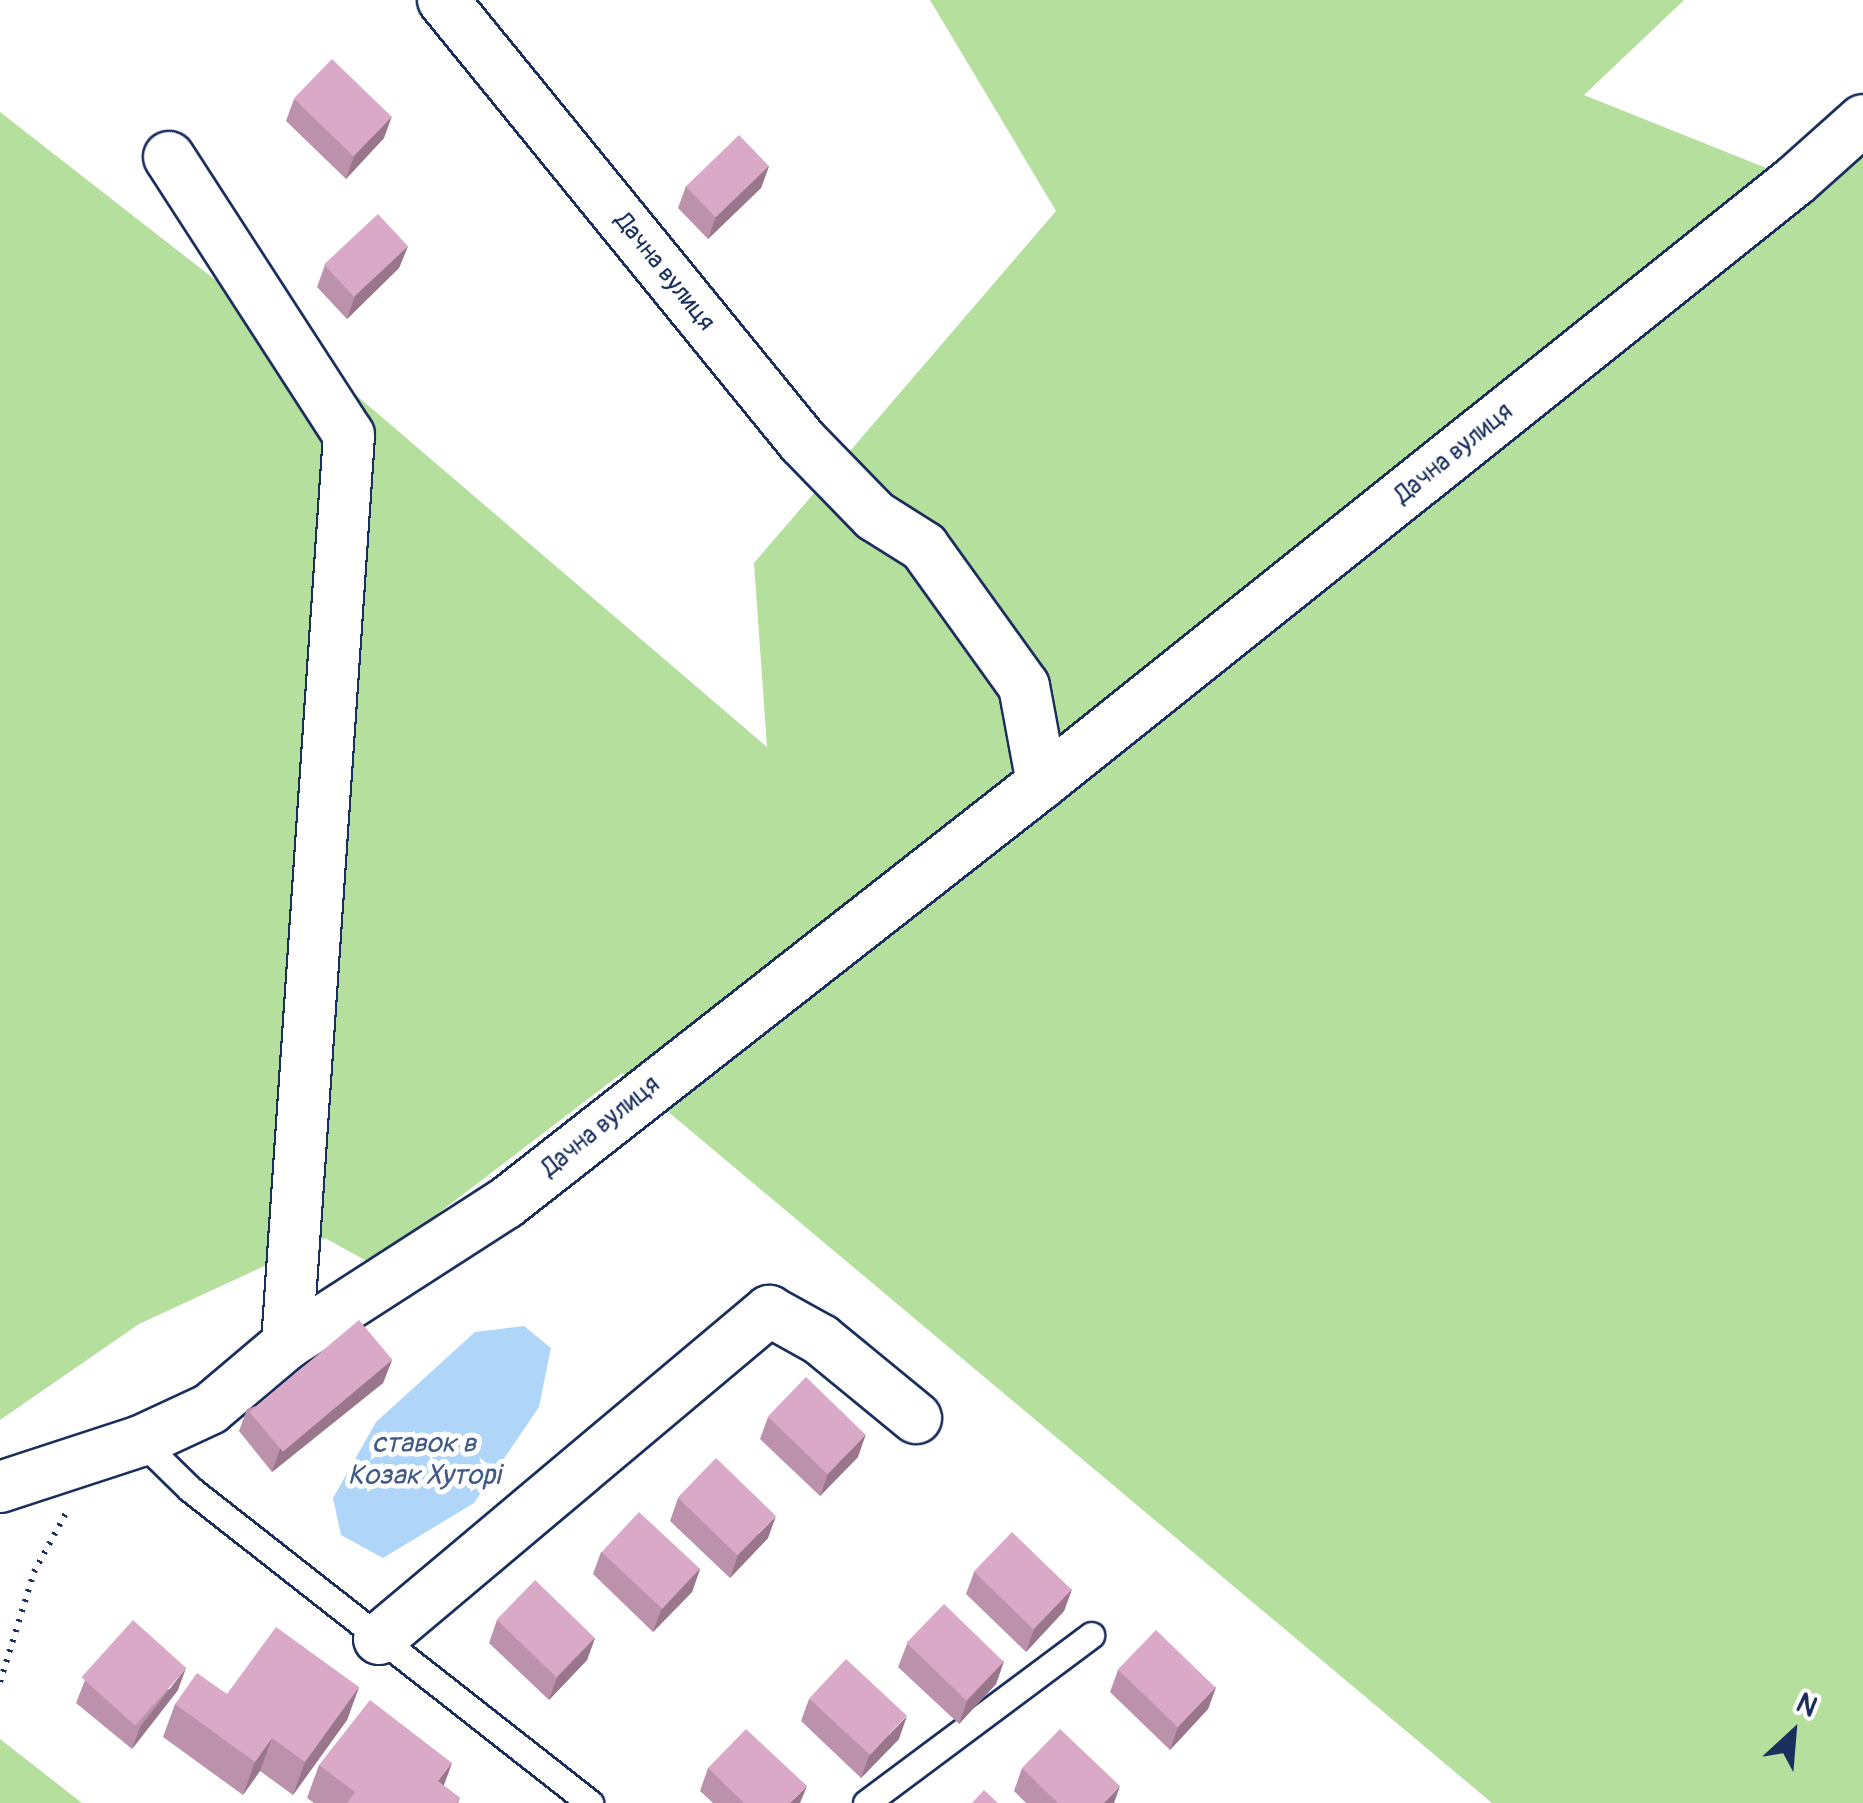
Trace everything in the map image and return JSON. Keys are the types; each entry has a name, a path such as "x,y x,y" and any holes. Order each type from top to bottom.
{"street":[{"name":"Дачна вулиця","path":"443,0 802,441 875,516 924,547 1024,686 1042,783"},
{"name":"Дачна вулиця","path":"0,1486 119,1448 210,1409 287,1344 506,1204 1042,783 1796,180 1863,120"},
{"path":"169,157 349,434 287,1344"},
{"path":"379,1639 769,1311 821,1340 916,1418"}],"lane":[{"path":"119,1448 190,1490 590,1803"},
{"path":"866,1803 1091,1635"}],"path":[{"path":"0,1682 34,1572 119,1448"}],"green space":[{"path":"930,0 1684,0 1584,95 1796,180 1863,131 1863,1803 1492,1803 622,1073 372,1264 325,1238 139,1324 0,1420 0,112 286,335 767,747 754,563 1056,211"},
{"path":"0,1739 82,1803 0,1803"}],"water":[{"name":"ставок в Козак Хуторі","path":"524,1326 551,1348 539,1407 474,1503 383,1558 341,1535 333,1498 376,1422 475,1332"}],"building":[{"path":"332,59 392,117 353,156 294,99"},
{"path":"739,135 769,166 716,217 686,186"},
{"path":"378,214 408,246 354,297 324,264"},
{"path":"359,1320 392,1360 283,1452 249,1412"},
{"path":"806,1377 866,1435 827,1474 768,1417"},
{"path":"716,1458 776,1516 737,1555 678,1498"},
{"path":"639,1512 700,1569 662,1609 601,1552"},
{"path":"1012,1532 1072,1590 1033,1629 974,1572"},
{"path":"535,1580 595,1638 556,1677 497,1620"},
{"path":"944,1604 1004,1662 966,1701 906,1643"},
{"path":"133,1620 187,1668 135,1725 81,1677"},
{"path":"276,1627 359,1687 305,1762 272,1738 255,1762 175,1704 197,1673 227,1694"},
{"path":"1156,1630 1216,1688 1177,1727 1118,1670"},
{"path":"846,1659 907,1716 870,1755 809,1698"},
{"path":"370,1700 452,1763 438,1781 460,1798 456,1803 347,1803 355,1792 319,1765"},
{"path":"746,1729 807,1786 790,1803 744,1803 708,1768"},
{"path":"1060,1729 1120,1786 1104,1803 1058,1803 1022,1768"},
{"path":"984,1790 998,1803 972,1803"}]}
